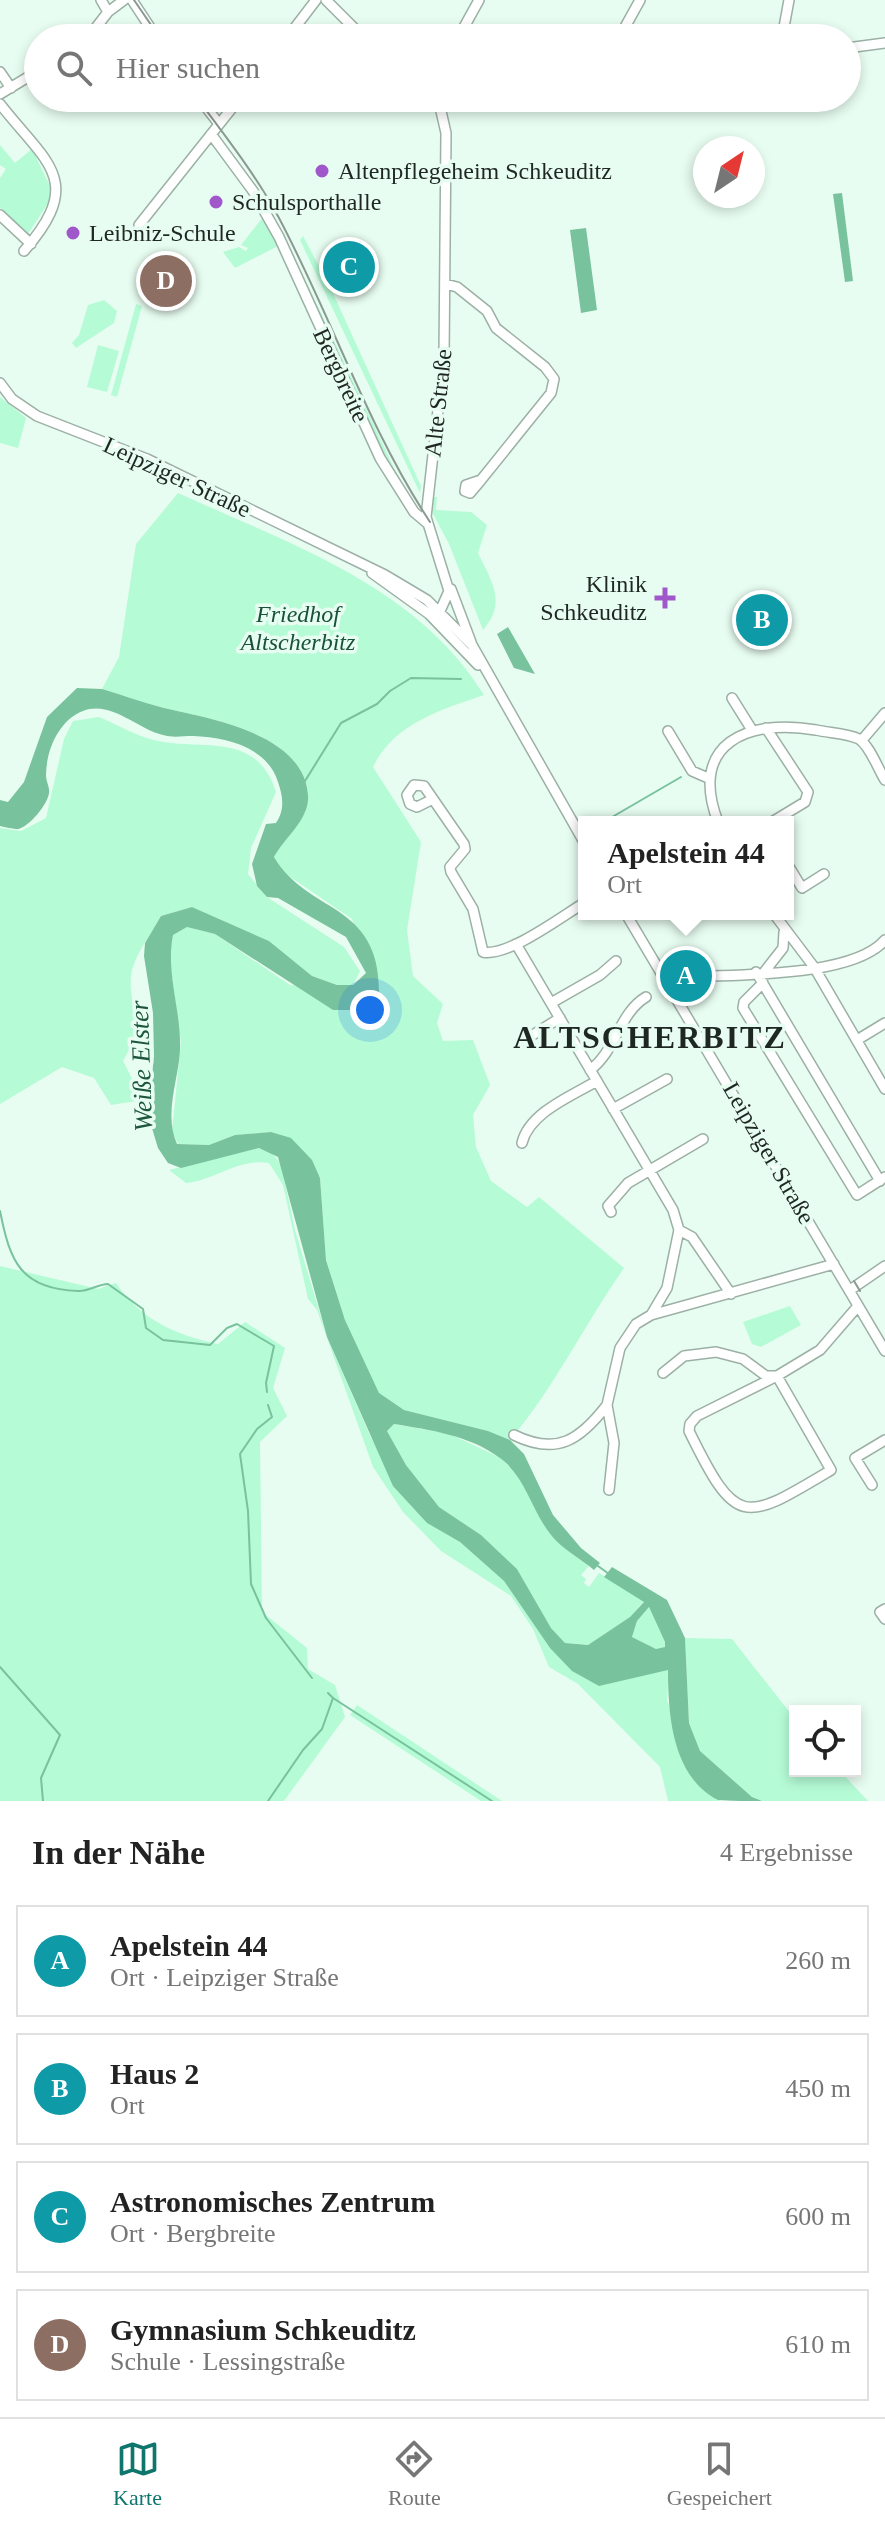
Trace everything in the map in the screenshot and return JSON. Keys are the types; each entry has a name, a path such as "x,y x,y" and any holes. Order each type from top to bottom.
{"street":[{"path":"101,0 108,12"},
{"path":"99,24 124,0"},
{"path":"132,0 148,24"},
{"path":"298,24 316,0"},
{"path":"326,0 350,24"},
{"path":"466,24 479,0"},
{"path":"627,24 640,0"},
{"path":"785,24 789,0"},
{"path":"861,46 885,43"},
{"path":"0,72 11,88"},
{"path":"0,94 24,80"},
{"path":"0,104 48,160 57,177 54,205 28,248 0,215"},
{"path":"210,112 219,124"},
{"path":"139,225 229,112"},
{"name":"Alte Straße","path":"427,523 444,357 446,133 441,112"},
{"name":"Bergbreite","path":"211,134 253,191 279,237 380,458 414,512 427,523 448,582"},
{"path":"445,284 457,287 487,311 496,328 545,367 554,379 551,393 481,480"},
{"name":"Leipziger Straße","path":"0,383 12,399 37,416 147,459 385,575 427,600 491,680"},
{"name":"Leipziger Straße","path":"360,565 439,616"},
{"path":"439,616 449,596 448,582"},
{"name":"Leipziger Straße","path":"448,582 472,645 578,832"},
{"path":"449,627 460,610"},
{"name":"Leipziger Straße","path":"449,627 472,645"},
{"path":"732,698 752,730"},
{"path":"862,740 885,713"},
{"path":"766,728 808,792 805,802 782,816"},
{"path":"717,816 708,778 718,752 752,730 806,728 862,740 885,780"},
{"path":"668,731 692,771 708,778"},
{"path":"433,799 464,844 465,849 450,867 473,909 479,947 483,952 492,953 516,944 578,907"},
{"path":"794,881 802,888 824,874"},
{"name":"Leipziger Straße","path":"630,920 885,1351"},
{"path":"778,920 814,967 885,1089"},
{"path":"760,972 783,948 783,929"},
{"path":"693,977 814,967 855,959 874,951 885,940"},
{"path":"516,944 679,1221 667,1288 651,1315"},
{"path":"551,1003 600,975 616,961"},
{"path":"760,972 763,983 882,1179 857,1195 743,1008 763,983"},
{"path":"590,1070 604,1055 632,1007 646,997"},
{"path":"523,1041 560,1018"},
{"path":"857,1040 885,1023"},
{"path":"613,1109 667,1079"},
{"path":"522,1143 525,1131 538,1118 597,1081"},
{"path":"611,1212 608,1206 628,1183 703,1139"},
{"path":"679,1230 692,1237 731,1294"},
{"path":"514,1435 539,1445 567,1441 591,1426 607,1405 623,1340 636,1324 651,1315 834,1264"},
{"path":"850,1290 885,1266"},
{"path":"777,1376 831,1470 759,1509 748,1509 728,1497 689,1431 690,1424 697,1416 777,1376 820,1350 858,1306"},
{"path":"663,1373 684,1356 716,1352 743,1359 766,1376 777,1376"},
{"path":"750,1389 758,1371"},
{"path":"607,1405 614,1443 609,1490"},
{"path":"872,1485 855,1458 885,1440"},
{"path":"885,1609 880,1612 885,1619"}],"green space":[{"path":"0,145 15,163 32,149 54,194 28,234 0,208 0,178 6,169 0,165"},
{"path":"263,217 280,245 235,268 223,252 239,247 246,251 248,248 241,245"},
{"path":"303,236 331,289 421,486 420,493 300,240"},
{"path":"289,245 394,468 418,510 415,510 387,465"},
{"path":"104,300 117,311 114,323 76,348 72,343 79,335 88,305"},
{"path":"136,304 142,306 117,397 111,395"},
{"path":"98,345 119,351 107,392 87,387"},
{"path":"0,397 26,418 18,448 0,443"},
{"name":"Friedhof Altscherbitz","path":"178,493 306,551 348,572 387,597 424,625 456,657 484,695 436,713 406,729 393,739 373,767 421,842 407,930 413,976 443,1004 437,1023 443,1041 473,1040 490,1085 473,1115 476,1147 491,1181 527,1207 539,1197 624,1268 541,1399 510,1440 488,1431 404,1410 379,1394 345,1320 326,1259 320,1177 291,1139 271,1132 235,1135 209,1145 178,1144 172,1131 181,1042 169,955 173,935 187,927 215,934 290,985 379,996 352,919 283,872 274,857 301,820 308,803 303,774 291,758 256,734 102,689 119,657 136,544"},
{"path":"432,497 437,497 436,510 471,512 487,525 478,553 492,583 496,601 483,630 449,544 431,510"},
{"path":"99,717 150,739 224,747 255,759 267,772 276,792 251,848 248,874 267,897 344,947 360,971 353,985 337,985 312,976 269,941 192,907 161,916 132,971 131,995 139,1032 123,1061 143,1100 111,1105 94,1078 62,1067 0,1104 0,828 21,831 46,818 64,739 73,721"},
{"path":"259,1148 271,1152 281,1164 295,1230 327,1337 371,1438 427,1523 460,1542 504,1581 550,1648 669,1670 667,1700 696,1781 720,1801 668,1801 660,1767 578,1684 549,1667 533,1629 511,1596 441,1551 403,1512 373,1467 317,1310 308,1299 283,1185 269,1163 237,1166 186,1183 169,1170"},
{"path":"0,1266 98,1289 116,1283 148,1316 188,1336 218,1344 245,1322 285,1348 273,1388 287,1416 260,1442 262,1612 307,1648 308,1669 335,1685 345,1717 284,1801 0,1801"},
{"path":"790,1306 801,1325 761,1347 752,1344 743,1322"},
{"path":"394,1424 450,1434 501,1458 519,1477 551,1535 589,1566 581,1575 586,1579 584,1583 589,1587 599,1573 644,1601 630,1617 588,1645 565,1643 551,1628 517,1569 481,1535 439,1507 406,1465 387,1431"},
{"path":"649,1607 666,1647 656,1649 632,1637 637,1621"},
{"path":"685,1638 732,1639 789,1711 789,1777 846,1777 868,1801 762,1801 752,1797 700,1751 689,1723"},
{"path":"357,1705 502,1801 481,1801 350,1715"}],"shaded area":[{"path":"842,193 853,281 845,282 833,194"},
{"path":"586,228 597,310 581,313 570,230"},
{"path":"508,627 535,674 514,668 497,634"},
{"path":"77,688 102,689 256,734 291,758 303,775 308,804 296,828 274,857 288,876 356,925 368,942 376,964 379,995 361,1010 333,1010 215,934 187,927 173,935 171,961 180,1053 171,1118 177,1144 209,1145 235,1135 271,1132 291,1138 312,1160 320,1178 326,1260 345,1320 379,1393 404,1410 488,1431 510,1440 524,1454 553,1515 581,1548 600,1563 594,1570 555,1540 516,1475 488,1450 449,1435 394,1424 387,1431 406,1465 439,1507 481,1535 517,1569 551,1628 565,1643 588,1645 630,1617 644,1602 604,1577 612,1567 667,1600 685,1638 689,1723 700,1751 752,1797 762,1801 718,1800 703,1790 691,1776 676,1743 669,1706 668,1670 599,1686 572,1671 550,1648 504,1581 460,1542 427,1523 393,1486 327,1337 278,1157 259,1148 181,1168 168,1163 158,1148 148,1115 154,1056 153,1013 144,956 145,943 161,916 192,907 269,941 312,976 337,985 353,985 366,973 346,937 278,898 267,897 257,886 252,864 266,824 276,823 282,808 281,793 273,770 265,760 244,746 206,737 167,736 104,709 83,711 67,721 51,746 46,778 49,793 45,803 27,824 18,829 0,826 0,800 8,802 24,782 47,717","holes":["649,1607 665,1647 656,1649 632,1637 637,1621"]}],"waterway":[{"path":"305,781 341,723 377,704 390,691 411,678 461,679"},
{"path":"614,816 681,777"},
{"path":"0,1211 14,1258 30,1278 43,1285 82,1291 108,1284 143,1309 146,1328 163,1340 210,1345 227,1328 237,1324 274,1346 267,1392"},
{"path":"268,1405 272,1417 257,1429 240,1454 248,1511 251,1584 266,1618 312,1678"},
{"path":"598,1566 609,1574"},
{"path":"0,1667 60,1735 41,1778 43,1801"},
{"path":"268,1801 303,1750 322,1729 333,1698 328,1693"},
{"path":"333,1698 492,1801"}],"tram line":[{"path":"134,0 150,24"},
{"path":"207,112 251,171 279,218 369,411 430,522"},
{"path":"854,1281 860,1291"}],"place":[{"name":"Altenpflegeheim Schkeuditz","path":"322,171"},
{"name":"Schulsporthalle","path":"216,202"},
{"name":"Leibniz-Schule","path":"73,233"},
{"name":"Astronomisches Zentrum","path":"349,267"},
{"name":"Gymnasium Schkeuditz","path":"166,281"},
{"name":"Klinik Schkeuditz","path":"665,598"},
{"name":"Haus 2","path":"762,620"},
{"name":"Apelstein 44","path":"686,976"}],"district":[{"name":"ALTSCHERBITZ","path":"650,1037"}],"water label":[{"name":"Weiße Elster","path":"141,1066"}]}
